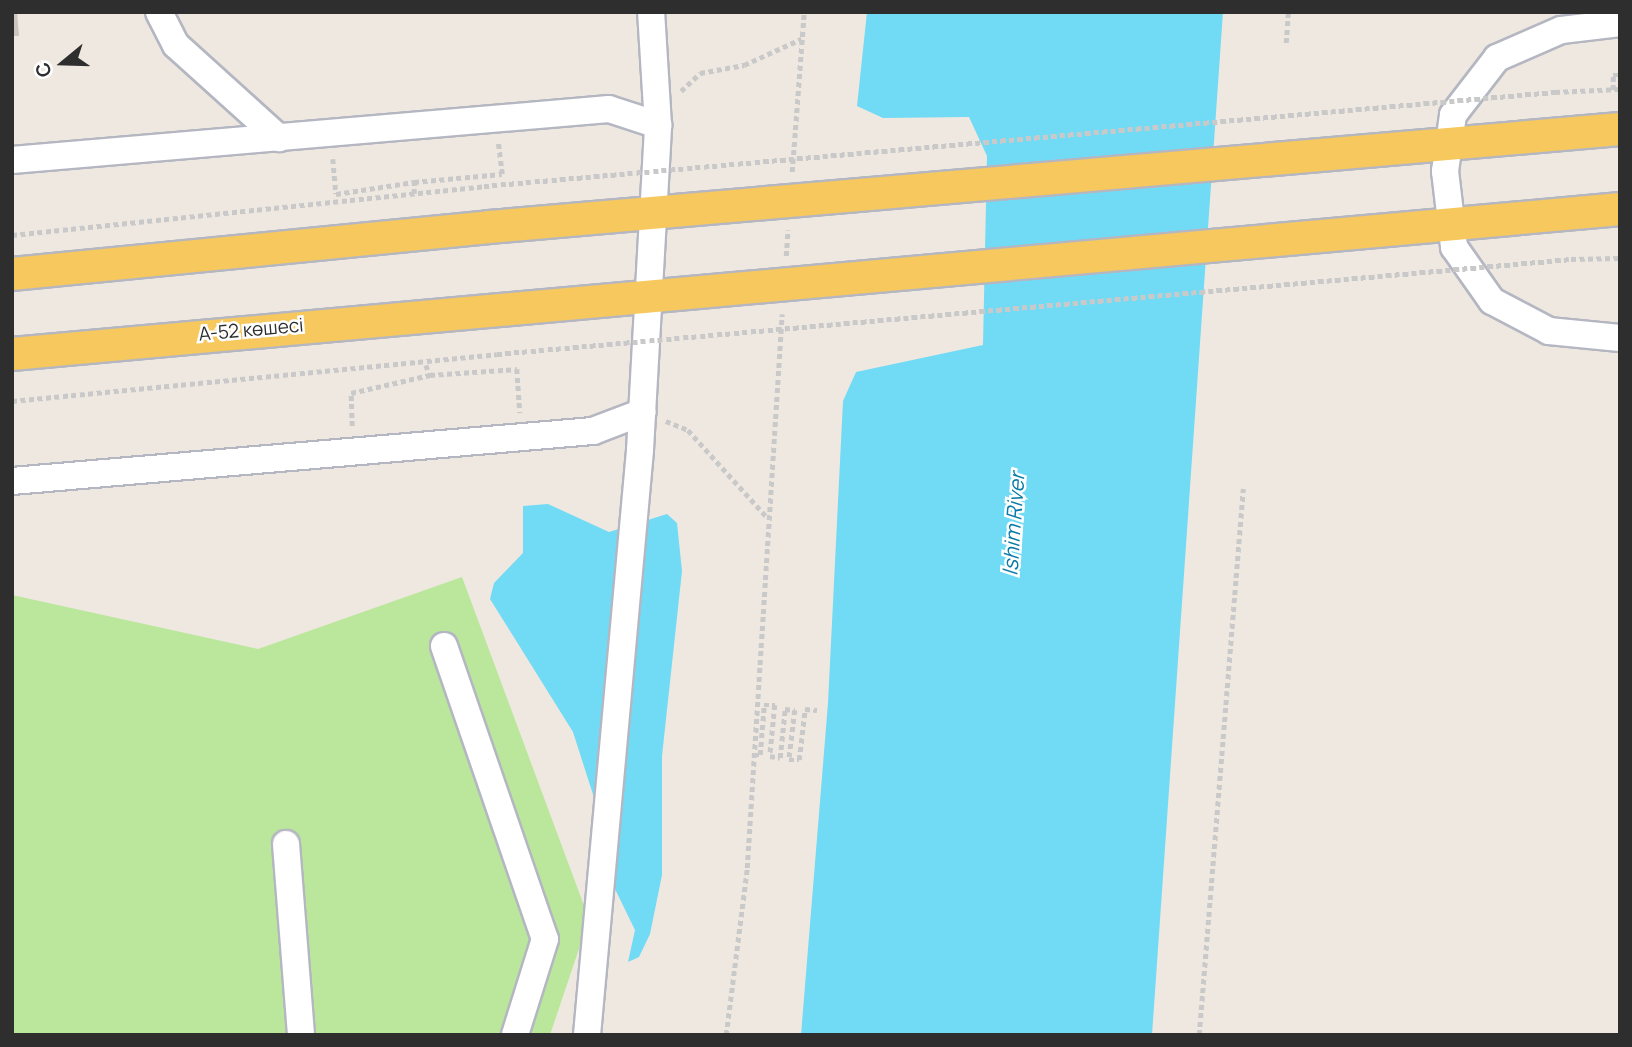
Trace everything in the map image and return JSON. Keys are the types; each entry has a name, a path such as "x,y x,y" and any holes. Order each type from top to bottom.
{"main road":[{"path":"12,274 489,227 1620,129"},
{"name":"А-52 көшесі","path":"12,354 490,308 1620,209"}],"street":[{"path":"159,12 176,45 279,138"},
{"path":"587,1035 643,412 658,125 651,12"},
{"path":"1620,23 1561,30 1497,58 1453,115 1445,171 1454,247 1492,301 1549,331 1620,338"},
{"path":"12,160 609,109 658,125"},
{"path":"12,481 593,431 643,412"},
{"path":"444,646 545,939 515,1035"},
{"path":"286,844 301,1035"}],"path":[{"path":"792,175 804,12"},
{"path":"1286,43 1288,12"},
{"path":"658,125 700,73 744,65 802,38"},
{"path":"1613,90 1613,75 1620,75"},
{"path":"12,235 484,186 1555,92 1620,89"},
{"path":"332,133 336,194 414,182 502,174 495,119"},
{"path":"414,182 414,194"},
{"path":"785,271 789,217"},
{"path":"12,401 426,365 497,354 1571,259 1620,258"},
{"path":"726,1035 747,868 783,299"},
{"path":"426,365 430,375"},
{"path":"353,452 351,393 430,375 517,369 521,438"},
{"path":"643,412 688,430 768,518"},
{"path":"1199,1035 1243,489"},
{"path":"754,755 760,755 764,705 775,705 770,756 780,758 785,709 795,710 789,760 799,760 804,709 817,710"}],"green space":[{"path":"462,577 589,919 550,1035 12,1035 12,595 258,649"}],"water":[{"name":"Ishim River","path":"867,12 1223,12 1152,1035 801,1035 828,703 843,401 856,372 983,345 987,156 969,117 883,118 857,106"},
{"path":"548,504 609,532 667,514 677,523 682,571 662,756 662,875 650,934 639,957 628,962 635,930 615,889 613,857 573,732 490,599 494,583 523,553 523,506"}],"building":[{"path":"12,12 17,12 19,36 12,36"}]}
